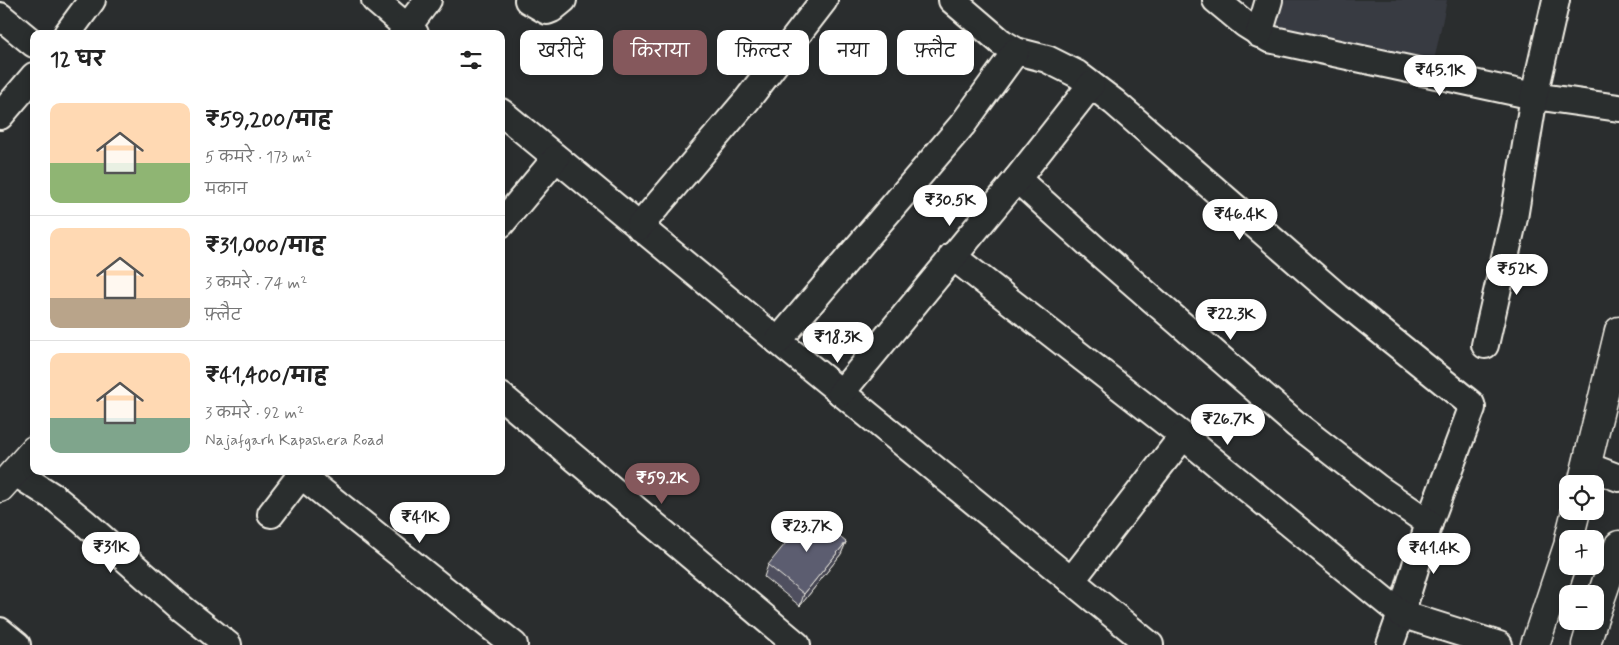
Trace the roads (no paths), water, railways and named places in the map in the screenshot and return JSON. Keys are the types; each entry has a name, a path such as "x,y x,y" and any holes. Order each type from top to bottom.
{"main road":[{"path":"1584,475 1619,331"},
{"path":"7,480 30,454"},
{"path":"1604,589 1619,545"},
{"path":"1535,645 1559,573"},
{"path":"1586,645 1590,630"}],"street":[{"path":"71,30 92,0"},
{"path":"375,0 407,30"},
{"path":"409,30 428,0"},
{"path":"528,0 540,9 547,11 563,0"},
{"path":"639,227 747,100 824,0"},
{"path":"952,0 989,33 1016,51 1046,59 1077,74 1114,102 1337,296 1471,404 1472,408 1429,523 1390,645"},
{"path":"1216,0 1269,39 1534,96 1619,108"},
{"path":"1260,34 1269,0"},
{"path":"1485,345 1514,218 1534,96 1556,0"},
{"path":"0,16 30,41"},
{"path":"778,341 963,124 1016,51"},
{"path":"0,116 30,81"},
{"path":"841,393 1017,179 1091,85"},
{"path":"505,115 1150,645"},
{"path":"505,219 556,158"},
{"path":"1017,179 1297,425 1378,488 1429,523"},
{"path":"952,256 1183,436 1401,614 1499,645"},
{"path":"505,399 797,645"},
{"path":"1071,581 1183,436"},
{"path":"271,514 301,475"},
{"path":"305,475 514,645"},
{"path":"1604,477 1619,478"},
{"path":"7,480 55,498 179,606 228,645"},
{"path":"0,631 17,645"}]}
